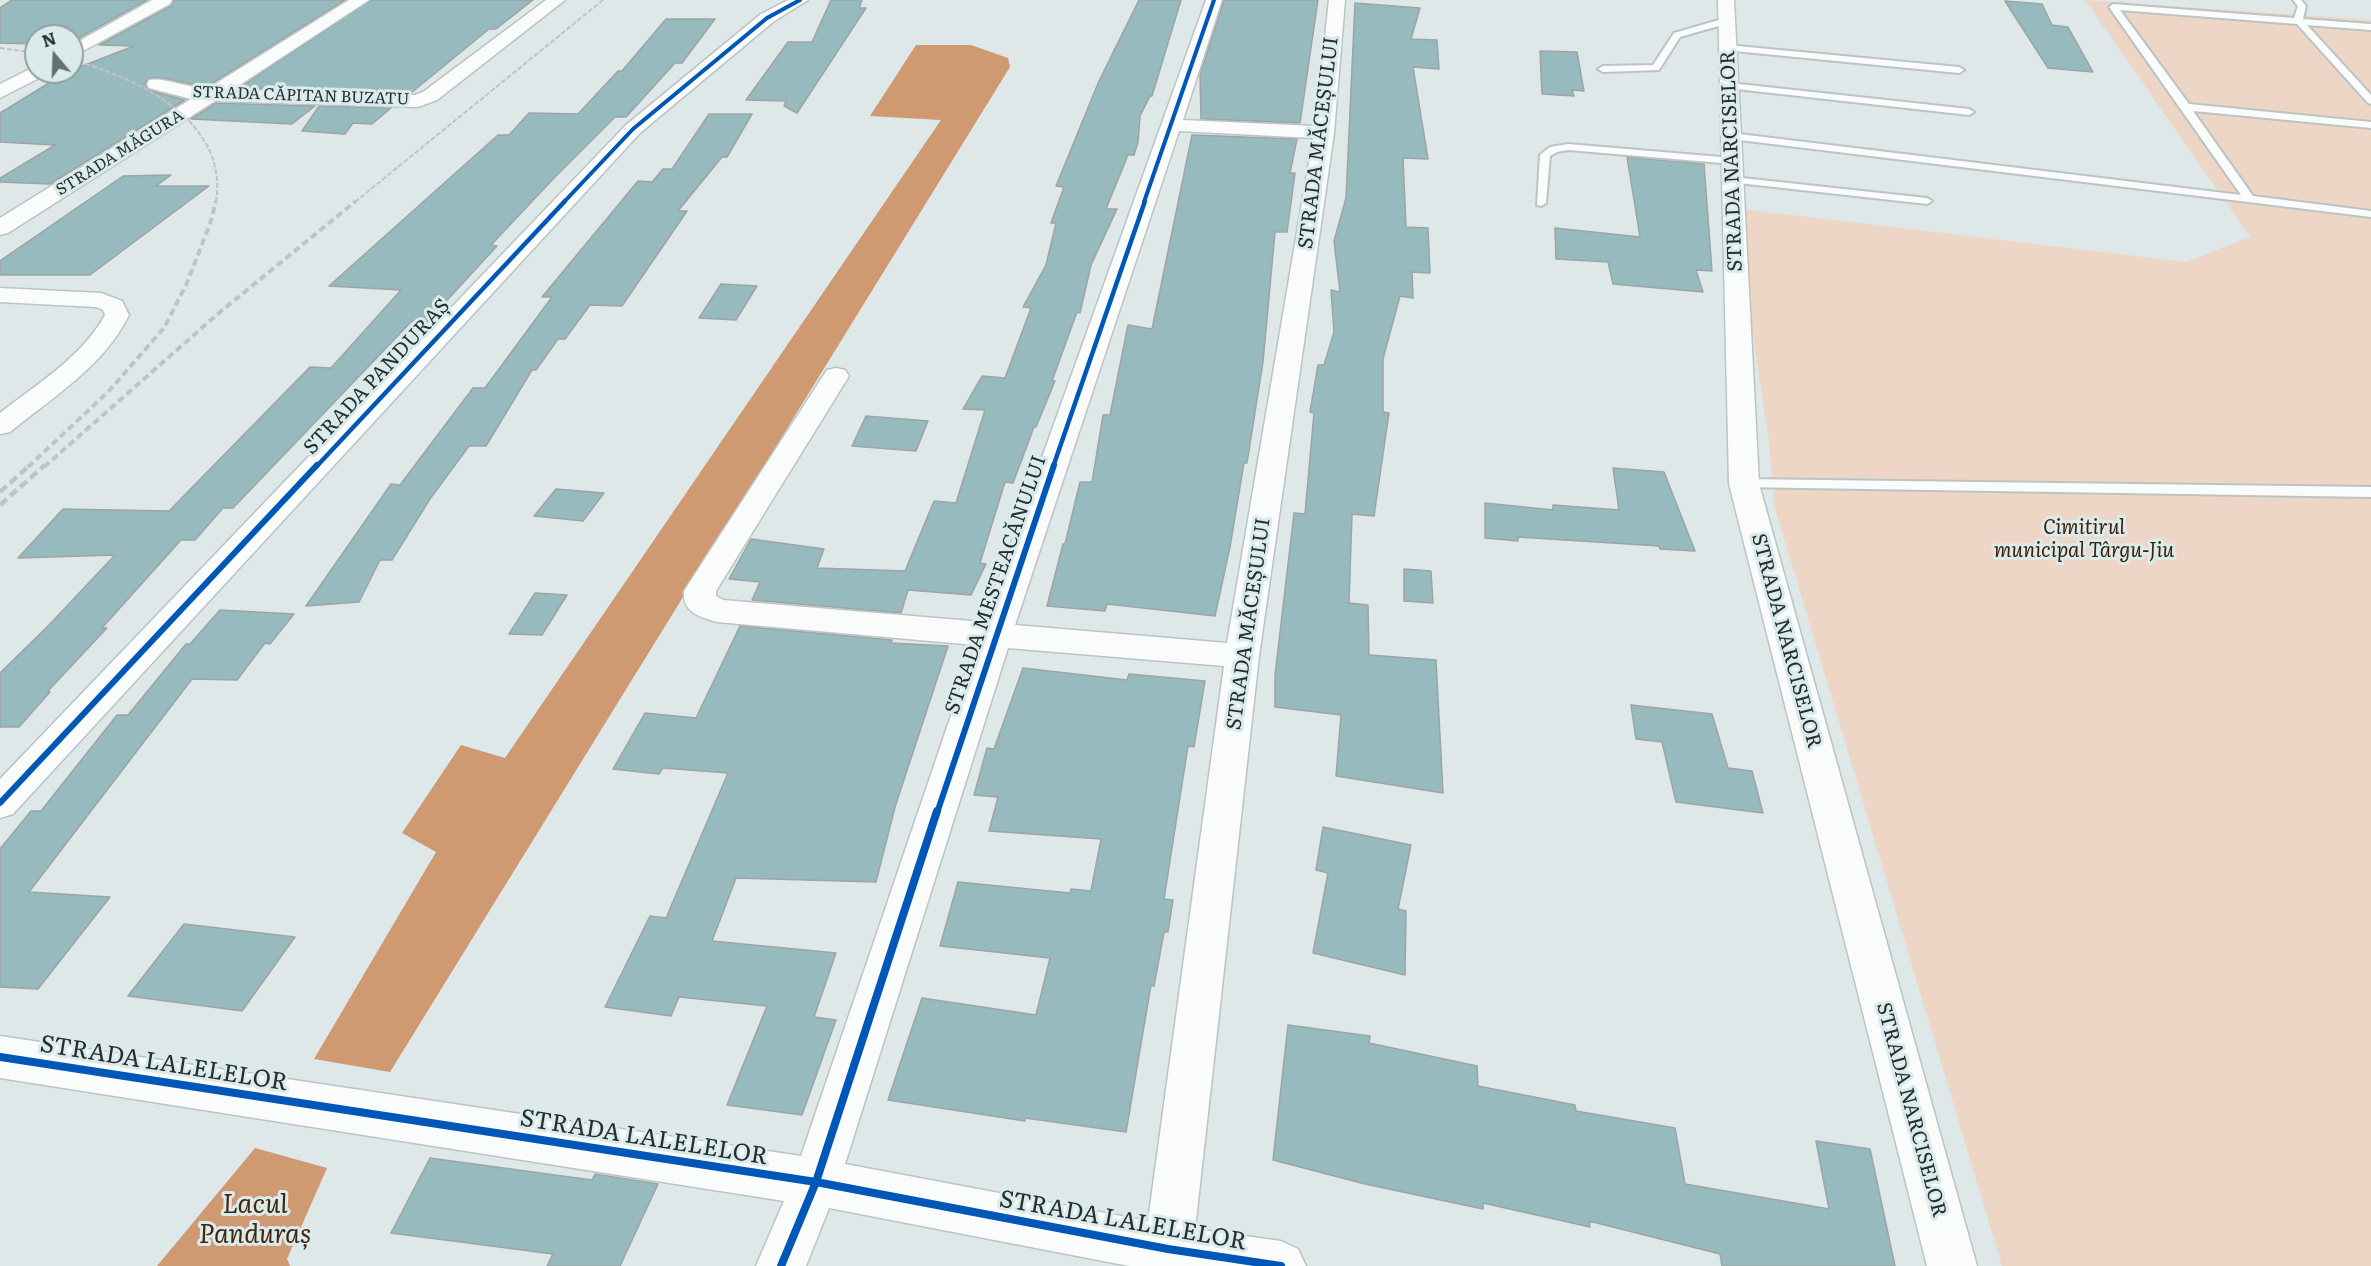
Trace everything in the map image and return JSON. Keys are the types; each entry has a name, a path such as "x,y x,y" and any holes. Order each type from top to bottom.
{"street":[{"path":"84,45 164,0"},
{"name":"STRADA MĂGURA","path":"0,228 361,0"},
{"name":"STRADA CĂPITAN BUZATU","path":"156,84 188,93 418,101 430,96 557,0"},
{"name":"STRADA PANDURAȘ","path":"0,803 633,129 766,18 800,0"},
{"name":"STRADA MESTEACĂNULUI","path":"781,1266 816,1182 995,635 1214,0"},
{"name":"STRADA MĂCEȘULUI","path":"1167,1257 1242,656 1324,133 1337,0"},
{"name":"STRADA NARCISELOR","path":"1726,0 1744,484 1952,1266"},
{"path":"0,92 24,79"},
{"path":"1171,125 1324,133"},
{"path":"0,295 101,300 113,306 117,315 114,326 98,347 0,426"},
{"path":"836,376 699,591 699,601 717,611 1242,656"},
{"name":"STRADA LALELELOR","path":"0,1057 816,1182 1167,1257 1281,1266"}],"lane":[{"path":"2296,0 2302,6 2298,20"},
{"path":"2249,199 2113,7 2371,27"},
{"path":"2298,20 2371,101"},
{"path":"1603,69 1656,68 1677,35 1725,21"},
{"path":"1727,48 1959,70"},
{"path":"1730,86 1969,112"},
{"path":"2186,107 2371,125"},
{"path":"1541,203 1545,155 1554,149 1568,147 2249,199 2371,214"},
{"path":"1732,159 1927,201"},
{"path":"1744,484 2371,492"}],"green space":[{"name":"Cimitirul municipal Târgu-Jiu","path":"2085,0 2371,20 2371,1266 2002,1266 1774,505 1769,442 1734,208 2186,262 2250,237"}],"water":[{"path":"916,45 971,45 1008,58 1010,67 390,1072 314,1059 436,852 402,833 461,745 505,758 941,120 870,116"},
{"name":"Lacul Panduraș","path":"255,1148 327,1168 287,1259 290,1266 157,1266"}],"building":[{"path":"12,0 147,0 84,35 84,24 24,24 24,44 0,43 0,8"},
{"path":"174,0 345,0 206,87 162,78 149,78 145,83 148,90 185,100 50,184 0,182 0,178 55,145 0,142 0,113 47,84 84,84 84,65 134,46 99,45 171,6"},
{"path":"371,0 533,0 496,29 489,29 411,93 239,88"},
{"path":"831,0 862,0 859,8 866,8 797,113 784,106 786,101 746,100 788,42 812,42"},
{"path":"1139,0 1181,0 1152,96 1140,116 1138,142 1134,155 1128,155 1106,209 1117,209 1091,265 1080,313 1077,312 1052,381 1055,381 1036,427 1034,427 1013,483 1005,482 980,563 986,564 971,595 908,590 901,613 752,600 760,582 729,579 751,539 824,549 817,568 905,571 934,501 956,503 985,410 963,409 982,376 1005,378 1031,308 1023,307 1046,265 1056,223 1051,223 1064,187 1056,186 1099,81"},
{"path":"1224,0 1318,0 1300,123 1201,119 1200,75"},
{"path":"2005,1 2042,4 2052,25 2068,27 2093,72 2048,68"},
{"path":"1355,3 1420,8 1411,39 1437,40 1439,69 1413,67 1428,159 1403,158 1406,227 1428,228 1430,273 1412,272 1413,298 1400,296 1383,359 1383,412 1389,413 1374,516 1352,514 1349,603 1368,605 1369,655 1436,660 1443,793 1336,776 1341,715 1275,707 1275,675 1294,513 1305,514 1314,413 1310,412 1318,365 1324,365 1334,332 1331,290 1340,292 1334,241 1346,198"},
{"path":"666,19 715,19 682,63 675,63 626,117 615,117 555,177 491,245 497,246 427,322 412,321 233,508 223,508 195,540 181,540 102,628 107,628 47,692 50,692 19,727 0,727 0,673 115,555 18,558 63,509 169,511 310,367 331,368 401,290 329,286 498,135 509,135 529,113 578,114 618,71 622,71"},
{"path":"1540,51 1577,52 1584,91 1572,90 1574,96 1542,94"},
{"path":"216,103 315,106 292,124 191,119"},
{"path":"319,106 391,108 372,124 353,123 345,134 302,131"},
{"path":"709,114 752,114 727,157 722,157 678,211 687,211 622,306 590,305 565,339 558,339 536,370 532,370 486,446 469,446 430,499 392,560 380,560 359,602 306,606 391,484 400,485 473,388 485,388 552,297 542,297 638,181 652,182 663,169 672,169"},
{"path":"1192,135 1297,139 1290,173 1295,173 1287,232 1275,232 1263,362 1247,463 1244,463 1230,547 1215,616 1107,604 1105,611 1047,606 1080,482 1092,482 1103,415 1110,415 1128,325 1152,329"},
{"path":"1627,157 1704,164 1712,271 1696,270 1703,292 1613,284 1608,262 1556,259 1555,228 1640,237"},
{"path":"171,175 156,186 209,186 90,275 0,275 0,261 123,176"},
{"path":"721,284 757,286 736,320 699,318"},
{"path":"866,416 928,421 916,451 852,446"},
{"path":"1613,468 1664,472 1695,551 1660,549 1659,546 1518,537 1518,541 1485,538 1485,503 1553,510 1553,505 1619,510"},
{"path":"556,489 604,493 583,521 534,516"},
{"path":"1404,569 1431,571 1433,603 1404,601"},
{"path":"535,593 567,595 542,635 509,634"},
{"path":"220,610 294,614 270,644 265,643 237,680 192,679 29,892 110,897 38,989 0,987 0,849 31,811 41,811 117,715 128,715 186,644 190,644"},
{"path":"740,626 892,640 891,643 948,646 895,807 876,882 736,878 712,941 836,953 814,1017 836,1020 802,1115 727,1105 767,1006 679,997 671,1016 605,1007 650,916 666,918 728,773 663,768 659,774 613,769 645,713 696,718"},
{"path":"1023,668 1127,680 1129,674 1205,681 1194,747 1188,746 1164,899 1173,900 1168,932 1164,932 1154,986 1151,985 1126,1132 1025,1118 1025,1121 888,1100 922,998 1036,1015 1050,958 940,946 958,882 1070,893 1071,889 1091,891 1101,839 989,831 998,797 974,795 987,748 994,749"},
{"path":"1631,705 1712,714 1728,768 1752,771 1763,813 1676,802 1662,742 1636,739"},
{"path":"1323,827 1411,845 1398,909 1406,911 1405,975 1313,953 1328,873 1316,870"},
{"path":"184,924 295,937 242,1011 128,996"},
{"path":"1288,1025 1370,1036 1369,1043 1477,1066 1478,1086 1575,1105 1576,1111 1675,1128 1685,1184 1829,1209 1816,1141 1870,1149 1895,1266 1722,1266 1720,1254 1589,1221 1590,1227 1483,1203 1483,1209 1365,1184 1273,1160"},
{"path":"430,1158 592,1180 595,1174 658,1184 620,1266 547,1266 553,1254 391,1233"}],"railway":[{"path":"355,202 603,0"},
{"path":"0,48 24,51"},
{"path":"84,64 124,78 150,91 173,107 193,126 208,148 216,173 216,201"},
{"path":"28,467 108,392 164,328 186,285 210,224 216,201"},
{"path":"44,467 220,312 356,201"},
{"path":"0,492 30,465"},
{"path":"0,505 45,465"}],"cycle path":[{"path":"0,803 633,129 767,18 800,0"},
{"path":"781,1266 816,1182 995,635 1214,0"},
{"path":"0,1057 816,1182 1168,1249 1281,1266"}]}
